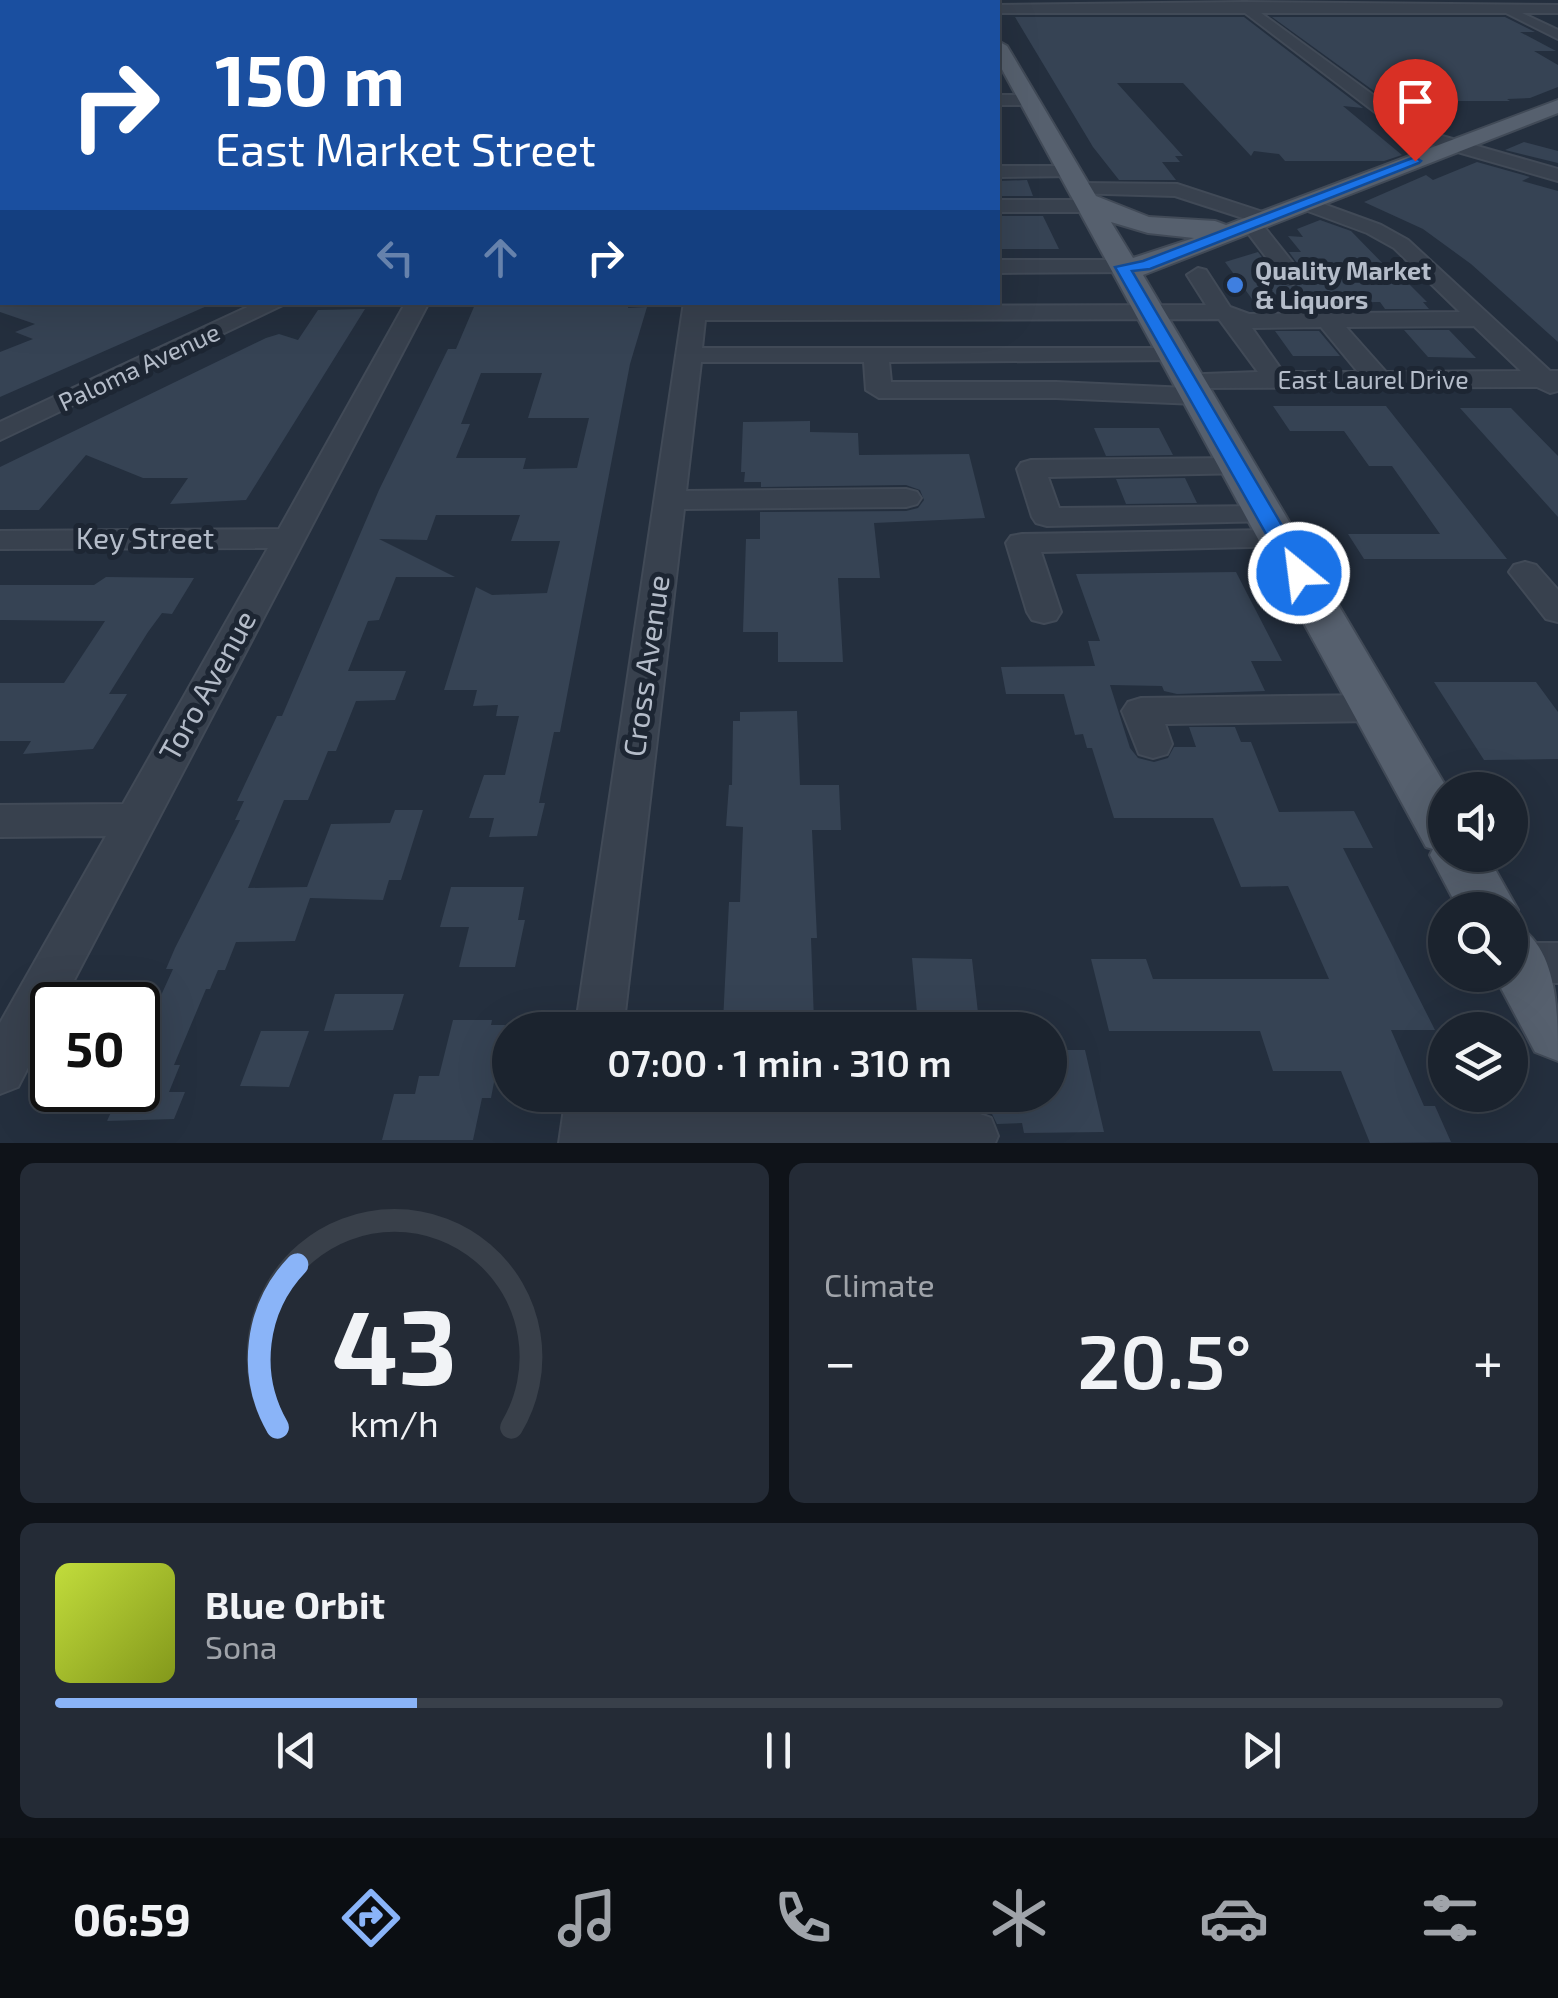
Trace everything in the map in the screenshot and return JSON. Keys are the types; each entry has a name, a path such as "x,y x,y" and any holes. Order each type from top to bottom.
{"main road":[{"path":"1000,50 1428,801"},
{"path":"1122,267 1145,266 1558,106"},
{"path":"1080,192 1122,220 1159,229 1252,224"},
{"path":"1529,958 1558,1032"}],"street":[{"path":"1486,0 1558,35"},
{"path":"1243,5 1410,130 1452,146 1558,175"},
{"path":"1000,9 1243,5 1558,9"},
{"path":"1000,100 1028,100"},
{"path":"1000,172 1080,192"},
{"path":"1000,206 1080,192 1178,190 1252,224 1293,277"},
{"path":"1304,204 1374,229 1401,244 1553,384"},
{"path":"1000,268 1122,267"},
{"path":"1198,275 1276,380"},
{"name":"Paloma Avenue","path":"0,432 272,305"},
{"name":"Toro Avenue","path":"0,1070 416,305"},
{"path":"695,308 1148,312 1227,314 1246,321 1480,319"},
{"name":"Cross Avenue","path":"601,1012 695,308"},
{"path":"1328,321 1379,380"},
{"path":"689,355 876,355 1185,377"},
{"path":"876,355 879,390 1056,390 1185,377"},
{"name":"East Laurel Drive","path":"1185,377 1553,384"},
{"path":"1238,468 1030,469 1047,517 1273,527"},
{"path":"670,500 906,498"},
{"path":"1044,612 1022,543 1273,527"},
{"name":"Key Street","path":"0,540 290,538"},
{"path":"1525,572 1558,612"},
{"path":"1154,744 1141,711 1376,708"},
{"path":"0,821 135,820"},
{"path":"588,1124 972,1136"}],"building":[{"path":"1015,17 1244,17 1363,108 1343,106 1402,155 1384,161 1285,161 1279,154 1254,151 1251,156 1183,83 1117,83 1183,156 1175,156 1180,162 1162,162 1176,180 1119,180 1093,147"},
{"path":"1272,17 1505,17 1535,32 1520,32 1556,51 1534,51 1558,65 1558,87 1530,98 1507,99 1510,101 1422,101 1420,114 1403,112"},
{"path":"1524,142 1558,151 1558,163 1505,150"},
{"path":"1477,162 1530,177 1522,181 1558,191 1558,342 1471,264 1423,229 1364,202 1426,175 1433,180"},
{"path":"1027,180 1033,196 1000,196 1000,181"},
{"path":"1000,216 1043,216 1059,249 1000,249"},
{"path":"1320,220 1351,231 1427,302 1423,302 1429,309 1385,309 1380,302 1301,303 1307,310 1260,310 1225,262 1258,252 1282,284 1295,287 1308,278 1289,252 1301,252 1288,236 1303,237 1297,229"},
{"path":"0,305 209,305 0,397 0,352 33,339 15,332 35,324 0,312"},
{"path":"475,305 647,307 630,364 560,732 554,732 539,803 545,803 537,836 489,837 494,818 469,818 484,775 505,775 519,716 496,716 498,705 473,706 477,690 444,690 476,587 492,595 547,593 560,541 511,541 520,515 436,515 427,540 379,539 455,577 396,577 379,620 368,621 348,671 406,671 395,700 356,701 336,751 328,751 308,800 284,800 248,888 307,887 331,824 390,823 395,810 423,810 401,880 389,880 383,900 310,898 295,941 236,942 225,970 218,970 210,989 206,989 174,1065 180,1065 169,1092 185,1092 174,1119 107,1121 111,1112 160,1112 160,998 173,969 166,969 240,820 235,820 244,801 237,801 277,716 282,716 379,490 448,349 456,349","holes":["481,373 542,373 528,418 589,418 577,468 523,469 526,458 456,458 470,424 461,424"]},
{"path":"365,309 246,500 170,504 188,478 143,478 86,455 39,510 0,510 0,467 266,338 279,334 298,340 318,310"},
{"path":"1404,330 1449,330 1476,358 1428,357"},
{"path":"1275,331 1319,331 1340,356 1293,356"},
{"path":"1273,406 1386,406 1507,559 1364,559 1348,534 1440,534 1392,466 1369,466 1344,431 1290,431"},
{"path":"1460,408 1511,408 1558,456 1558,517"},
{"path":"810,421 810,432 858,433 859,455 969,454 985,518 874,523 880,578 838,578 843,662 778,662 778,632 743,632 746,539 760,539 760,512 906,511 918,508 924,500 920,490 906,485 761,487 761,482 744,482 743,422"},
{"path":"1094,428 1159,428 1173,455 1106,456"},
{"path":"1185,478 1197,503 1126,504 1116,479"},
{"path":"1236,572 1282,661 1251,661 1265,691 1177,694 1164,691 1162,686 1110,685 1130,748 1138,758 1154,762 1168,758 1174,747 1196,747 1189,727 1235,727 1241,742 1251,742 1279,812 1354,811 1373,848 1343,848 1428,1016 1428,1030 1391,1030 1424,1106 1428,1106 1428,1112 1438,1112 1451,1142 1370,1143 1341,1071 1273,1071 1260,1031 1109,1031 1091,959 1146,959 1153,979 1329,979 1288,886 1241,887 1213,818 1114,818 1092,748 1087,748 1083,734 1075,735 1064,694 1006,694 1001,667 1095,666 1088,641 1100,641 1076,574"},
{"path":"106,577 194,578 172,614 162,613 148,632 109,694 127,694 93,749 23,754 31,741 0,741 0,683 64,683 105,621 0,620 0,585 94,585"},
{"path":"1434,682 1536,682 1558,712 1558,759 1484,760"},
{"path":"797,711 800,785 839,785 841,830 812,830 817,938 811,938 814,1012 724,1012 729,902 740,902 743,827 726,826 732,785 733,721 740,721 740,712"},
{"path":"451,887 524,887 518,920 525,920 515,967 459,967 469,927 440,927"},
{"path":"912,958 972,959 978,1012 917,1012"},
{"path":"335,994 404,994 393,1030 324,1031"},
{"path":"453,1020 492,1020 492,1093 491,1098 482,1098 473,1140 382,1140 394,1094 415,1094 419,1076 439,1076"},
{"path":"261,1031 309,1031 289,1087 240,1086"},
{"path":"1067,1050 1085,1050 1104,1132 1024,1133 1022,1123 997,1124 987,1112 1067,1112"}],"place":[{"name":"Quality Market & Liquors","path":"1235,285"}],"route":[{"path":"1299,573 1122,267 1145,266 1415,161"}]}
